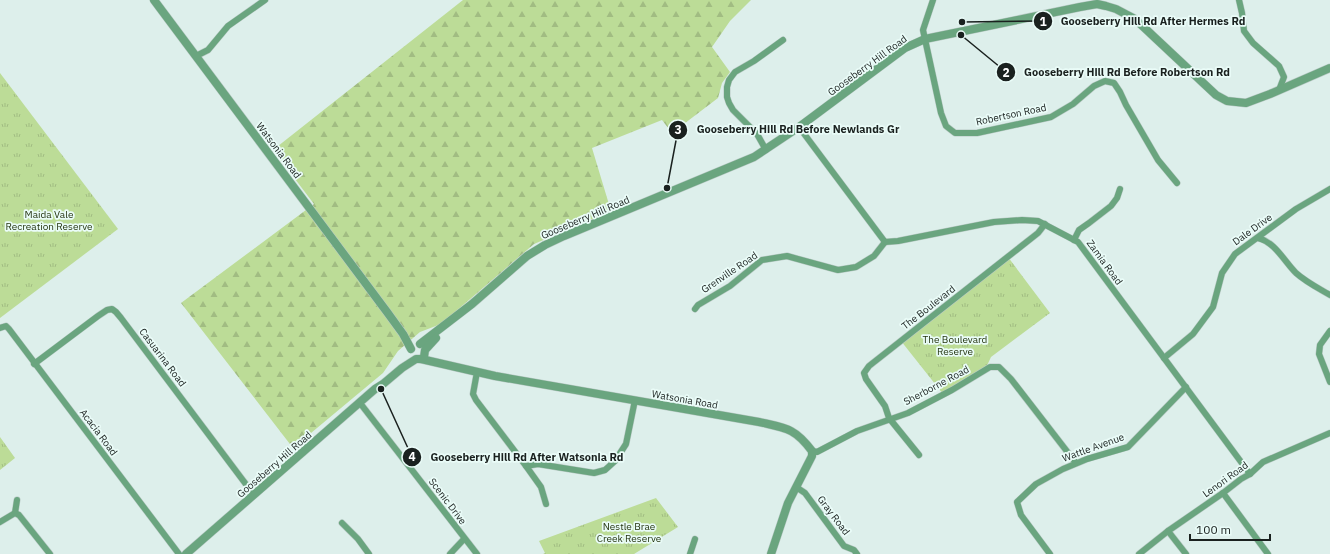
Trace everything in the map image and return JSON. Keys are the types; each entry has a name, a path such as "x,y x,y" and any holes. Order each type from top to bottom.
{"street":[{"name":"Watsonia Road","path":"154,0 403,334 418,351 435,362 495,376 790,429 802,438 812,451"},
{"path":"196,56 208,50 228,26 265,0"},
{"name":"Robertson Road","path":"933,0 923,30 941,113 946,126 955,132 977,133 1051,117 1073,104 1094,86 1105,81 1114,83 1158,160 1177,183"},
{"path":"1239,0 1244,31 1253,43 1279,66 1284,77 1279,90"},
{"name":"Gooseberry Hill Road","path":"186,554 375,389 402,368 418,351 454,322 472,304 527,256 551,242 744,162 766,150 799,127 904,48 925,39 1097,4 1116,8 1135,19 1216,95 1233,103 1246,103 1330,68"},
{"path":"766,150 757,134 733,110 726,97 727,87 729,80 735,72 754,61 782,40"},
{"path":"799,127 885,242"},
{"path":"1074,240 1079,230 1111,206 1117,198 1120,189"},
{"name":"Dale Drive","path":"1164,358 1193,334 1213,307 1222,273 1235,254 1296,209 1330,189"},
{"name":"Zamia Road","path":"885,242 898,241 994,222 1022,220 1038,221 1078,242 1250,474"},
{"name":"The Boulevard","path":"889,418 885,406 866,379 864,373 869,366 1038,233 1045,224"},
{"path":"1258,238 1266,240 1296,274 1330,295"},
{"name":"Grenville Road","path":"695,309 698,305 730,286 762,260 787,256 838,270 856,268 874,256 885,242"},
{"name":"Casuarina Road","path":"34,364 98,316 107,310 112,309 121,318 254,495"},
{"name":"Acacia Road","path":"0,328 6,326 9,329 179,554"},
{"path":"1330,331 1320,345 1319,354 1330,382"},
{"name":"Sherborne Road","path":"812,451 817,452 824,449 857,430 889,418 908,413 952,390 990,366 999,367 1011,379 1076,463"},
{"path":"477,372 473,394 476,400 541,487 546,504"},
{"name":"Wattle Avenue","path":"1050,554 1021,515 1017,502 1036,484 1063,469 1086,459 1128,447 1186,387"},
{"path":"526,466 538,464 594,473 604,470 615,461 626,444 635,400"},
{"name":"Scenic Drive","path":"360,403 464,540 477,554"},
{"path":"889,418 919,455"},
{"name":"Lenori Road","path":"1138,554 1168,531 1250,474 1263,462 1330,433"},
{"path":"771,554 788,503 809,464 812,451"},
{"name":"Gray Road","path":"796,487 805,493 846,547 854,550 857,554"},
{"path":"1223,493 1268,554"},
{"path":"15,513 17,500"},
{"path":"0,522 15,513"},
{"path":"15,513 24,520 50,554"},
{"path":"342,523 358,539 369,554"},
{"path":"1168,531 1186,554"},
{"path":"690,554 695,539"},
{"path":"450,554 464,540"}],"green space":[{"path":"463,0 751,0 730,21 712,47 730,72 722,83 718,98 672,133 662,120 592,148 611,211 534,244 441,324 420,332 398,351 383,373 293,448 181,303 314,204 273,150"},
{"name":"Maida Vale Recreation Reserve","path":"0,73 118,229 0,318"},
{"name":"The Boulevard Reserve","path":"1008,257 1050,313 991,357 985,370 943,394 901,341"},
{"path":"0,437 15,458 0,470"},
{"name":"Nestle Brae Creek Reserve","path":"656,498 678,527 634,554 543,554 545,553 539,541"}],"place":[{"name":"Gooseberry Hill Rd After Hermes Rd","path":"962,22"},
{"name":"Gooseberry Hill Rd Before Robertson Rd","path":"961,35"},
{"name":"Gooseberry Hill Rd Before Newlands Gr","path":"667,188"},
{"name":"Gooseberry Hill Rd After Watsonia Rd","path":"381,389"}]}
